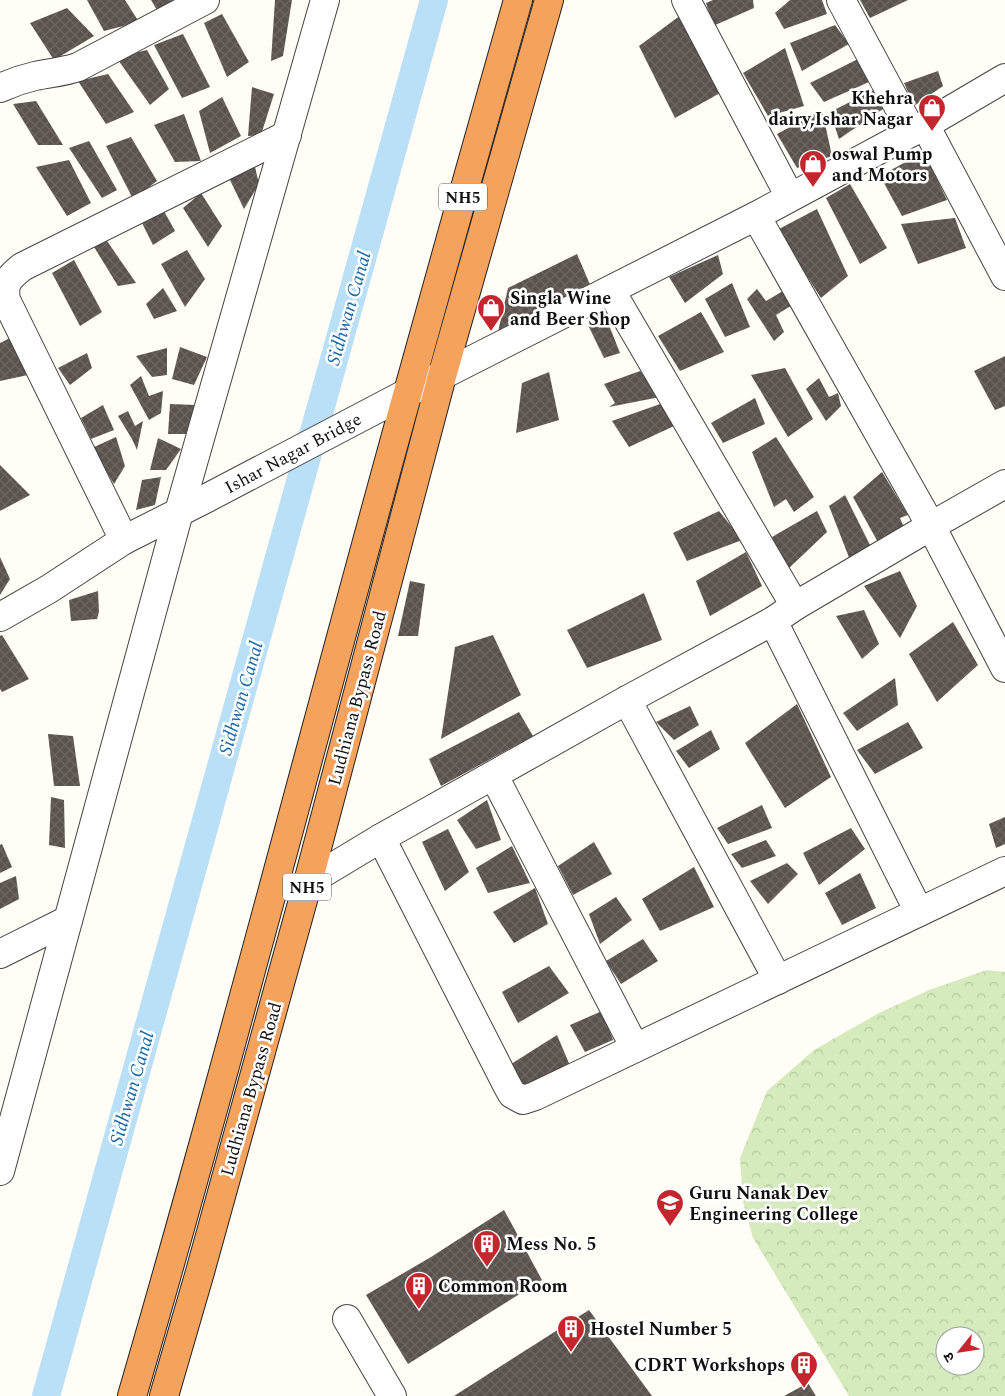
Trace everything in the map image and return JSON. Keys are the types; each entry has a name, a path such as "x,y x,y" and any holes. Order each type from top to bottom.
{"highway":[{"name":"Ludhiana Bypass Road","path":"132,1396 171,1264 407,393 518,0"},
{"name":"Ludhiana Bypass Road","path":"164,1396 308,882 442,376 549,0"}],"street":[{"path":"0,88 36,76 68,71 78,67 205,0"},
{"path":"0,1171 179,512 325,0"},
{"path":"686,0 790,197"},
{"path":"841,0 919,128 1005,276"},
{"name":"Ishar Nagar Bridge","path":"0,617 49,589 124,540 407,393 756,216 919,128 1005,78"},
{"path":"124,540 6,300 4,290 8,279 22,267 287,136"},
{"path":"756,216 931,526 1005,668"},
{"path":"611,291 784,614 919,912"},
{"path":"308,882 381,838 784,614 1005,484"},
{"path":"627,700 778,980"},
{"path":"494,776 635,1048"},
{"path":"381,838 512,1094 523,1100 535,1096 1005,871"},
{"path":"0,954 68,920"},
{"path":"347,1319 392,1396"}],"green space":[{"path":"987,970 1005,972 1005,1396 849,1396 753,1238 743,1202 740,1158 767,1091 814,1050 877,1014 929,990"}],"building":[{"path":"87,0 125,0 139,22 104,31"},
{"path":"151,0 173,0 158,12"},
{"path":"275,0 292,0 283,56 271,61"},
{"path":"713,0 753,0 754,8 713,26 706,3"},
{"path":"790,0 822,0 827,14 784,29 775,13"},
{"path":"860,0 908,0 870,18"},
{"path":"67,8 94,36 54,60 30,23"},
{"path":"685,12 722,92 675,118 639,46"},
{"path":"222,14 249,62 227,77 204,23"},
{"path":"835,25 849,44 802,71 790,43"},
{"path":"183,34 210,87 182,98 154,45"},
{"path":"785,48 804,106 768,116 743,73"},
{"path":"147,50 169,89 150,105 116,57"},
{"path":"860,58 869,82 824,102 810,83"},
{"path":"938,71 943,86 914,106 904,83"},
{"path":"108,74 134,112 106,124 78,81"},
{"path":"252,87 274,94 261,135 248,136"},
{"path":"878,88 886,107 839,139 830,112"},
{"path":"222,97 241,136 210,153 199,111"},
{"path":"36,101 63,145 38,145 13,104"},
{"path":"822,110 832,156 797,168 777,134"},
{"path":"184,114 201,161 175,162 154,125"},
{"path":"131,137 157,181 133,199 106,146"},
{"path":"89,141 117,190 102,198 69,148"},
{"path":"924,152 947,200 902,216 880,176"},
{"path":"69,160 91,203 67,216 36,167"},
{"path":"255,167 259,184 244,209 229,178"},
{"path":"850,184 887,248 860,264 826,198"},
{"path":"201,193 222,226 208,247 183,208"},
{"path":"817,209 848,276 821,298 777,230"},
{"path":"164,211 175,231 153,245 142,223"},
{"path":"955,218 966,248 918,264 901,224"},
{"path":"105,238 136,283 118,286 91,242"},
{"path":"187,250 205,279 185,307 161,264"},
{"path":"577,254 591,287 498,332 508,288"},
{"path":"718,255 723,274 685,303 669,277"},
{"path":"74,260 102,312 80,326 52,273"},
{"path":"732,283 750,327 725,337 705,299"},
{"path":"163,288 177,311 154,319 146,304"},
{"path":"788,288 794,304 776,315 784,332 774,341 747,299 757,289 766,301"},
{"path":"701,312 724,352 680,371 658,336"},
{"path":"605,315 620,353 604,358 587,323"},
{"path":"10,338 28,375 0,381 0,343"},
{"path":"180,347 207,357 194,385 172,379"},
{"path":"167,348 167,375 152,377 136,356"},
{"path":"87,353 92,368 70,385 58,368"},
{"path":"1005,356 1005,406 995,410 974,371"},
{"path":"785,368 813,419 788,437 751,375"},
{"path":"640,371 660,397 609,407 615,403 604,384"},
{"path":"549,372 559,420 516,433 522,383"},
{"path":"141,376 149,396 163,391 161,413 149,420 130,385"},
{"path":"819,378 829,397 838,393 841,406 826,421 806,389"},
{"path":"755,398 765,424 723,443 711,423"},
{"path":"663,403 674,426 629,447 612,421"},
{"path":"170,404 195,405 186,434 168,434"},
{"path":"103,405 114,430 91,439 81,418"},
{"path":"128,411 135,426 143,421 137,450 118,416"},
{"path":"116,437 125,466 114,484 92,448"},
{"path":"776,437 814,497 794,512 786,499 774,507 752,452"},
{"path":"158,438 181,449 166,470 150,470"},
{"path":"0,465 30,495 0,511"},
{"path":"882,472 908,515 900,518 905,530 880,546 853,497"},
{"path":"161,477 155,505 136,510 142,480"},
{"path":"845,495 871,547 850,560 829,506"},
{"path":"719,511 742,540 687,561 673,533"},
{"path":"817,511 827,532 788,569 772,537"},
{"path":"746,552 762,586 710,616 696,581"},
{"path":"0,557 10,579 0,595"},
{"path":"900,571 917,606 900,638 864,586"},
{"path":"410,581 425,584 418,636 398,636"},
{"path":"98,591 99,612 97,619 71,621 69,600"},
{"path":"644,593 662,640 587,668 567,630"},
{"path":"864,610 879,644 862,659 836,616"},
{"path":"953,622 978,665 937,702 909,654"},
{"path":"2,635 29,679 2,692 0,689 0,636"},
{"path":"493,635 521,695 441,739 455,647"},
{"path":"895,678 898,705 857,731 843,713"},
{"path":"797,704 831,777 785,808 745,743"},
{"path":"690,706 699,725 674,740 656,722"},
{"path":"519,712 533,736 441,786 429,759"},
{"path":"908,722 923,748 875,774 857,750"},
{"path":"711,730 720,749 689,768 676,751"},
{"path":"48,734 73,736 80,786 54,786"},
{"path":"51,797 64,800 65,848 49,845"},
{"path":"487,800 501,840 476,849 457,820"},
{"path":"762,805 772,828 728,844 717,828"},
{"path":"1005,817 1005,844 996,848 989,824"},
{"path":"851,828 865,849 819,885 803,853"},
{"path":"448,829 469,872 445,891 422,842"},
{"path":"766,840 776,856 742,868 731,854"},
{"path":"594,842 612,874 573,895 558,866"},
{"path":"2,844 12,867 0,873 0,845"},
{"path":"512,846 530,883 488,893 476,868"},
{"path":"787,863 798,874 768,904 750,881"},
{"path":"694,867 714,907 660,931 642,899"},
{"path":"860,873 876,908 842,925 825,893"},
{"path":"16,876 19,899 0,909 0,883"},
{"path":"535,888 548,924 514,943 493,912"},
{"path":"616,897 632,920 600,944 589,914"},
{"path":"643,939 658,961 621,984 606,961"},
{"path":"549,966 569,993 518,1023 502,992"},
{"path":"602,1011 613,1040 585,1052 570,1025"},
{"path":"557,1035 571,1068 524,1087 508,1066"},
{"path":"504,1210 542,1280 408,1364 366,1295 431,1257"},
{"name":"Hostel Number 5","path":"589,1310 652,1396 454,1396"},
{"name":"CDRT Workshops","path":"808,1383 816,1396 784,1396"}],"waterway":[{"name":"Sidhwan Canal","path":"46,1396 434,0"}],"place":[{"name":"Khehra dairy,Ishar Nagar","path":"932,132"},
{"name":"oswal Pump and Motors","path":"813,188"},
{"name":"Singla Wine and Beer Shop","path":"491,332"},
{"name":"Guru Nanak Dev Engineering College","path":"670,1227"},
{"name":"Mess No. 5","path":"487,1268"},
{"name":"Common Room","path":"419,1310"},
{"name":"Hostel Number 5","path":"571,1353"},
{"name":"CDRT Workshops","path":"804,1389"}]}
